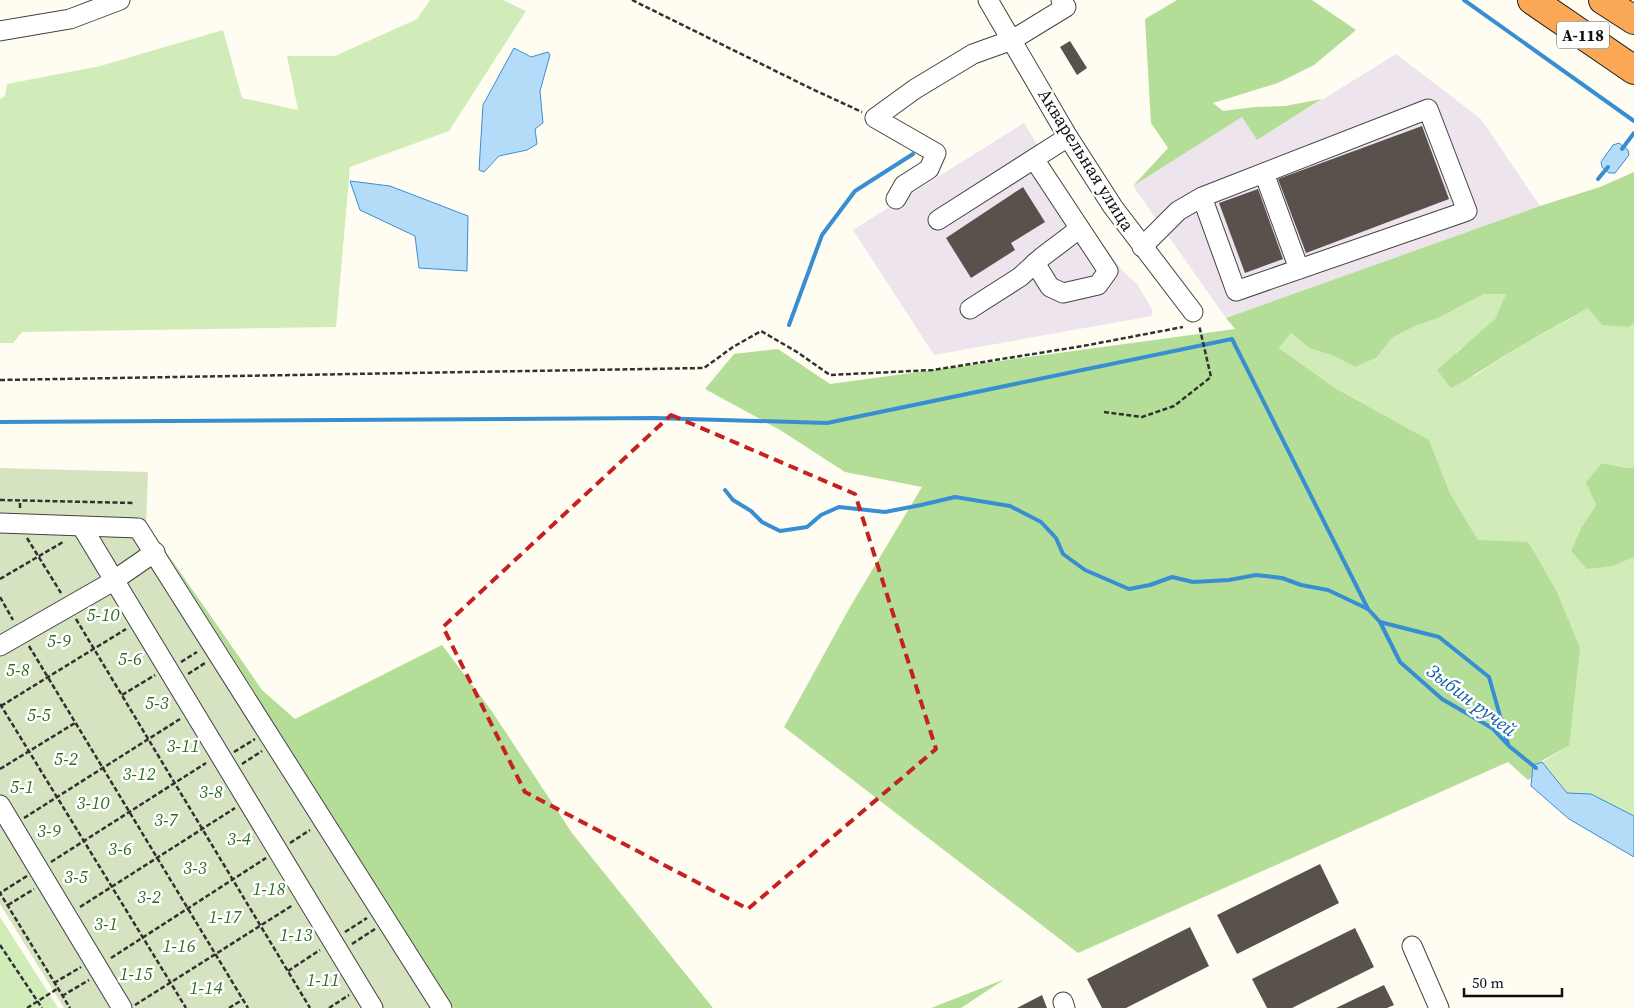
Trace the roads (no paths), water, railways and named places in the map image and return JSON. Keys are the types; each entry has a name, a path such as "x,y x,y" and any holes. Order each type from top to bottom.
{"highway":[{"name":"А-118","path":"1532,0 1634,70"},
{"name":"А-118","path":"1603,0 1634,20"}],"street":[{"path":"0,31 70,19 120,0"},
{"name":"Акварельная улица","path":"988,0 1068,137 1188,319"},
{"path":"896,199 904,185 929,169 936,153 875,118 915,89 973,54 1012,40 1068,2"},
{"path":"1142,247 1178,211 1202,197 1428,109 1467,211 1236,291 1202,197"},
{"path":"938,220 1068,137"},
{"path":"1034,159 1108,271 1098,285 1063,293 1050,287 1035,263"},
{"path":"1264,173 1300,269"},
{"path":"970,309 1020,277 1079,229"},
{"path":"0,523 19,516 82,527 138,528 155,552 442,1008"},
{"path":"82,527 372,1008"},
{"path":"0,646 110,583 114,578 155,552"},
{"path":"0,806 122,1008"},
{"path":"1412,946 1439,1008"}],"water":[{"path":"514,48 531,57 548,52 550,55 540,91 543,123 535,129 537,144 527,150 499,156 484,172 479,170 483,105"},
{"path":"1619,143 1628,150 1629,155 1615,173 1609,173 1602,167 1601,162 1613,145"},
{"path":"350,181 390,186 468,216 467,271 419,268 415,236 360,210"},
{"path":"1542,762 1567,793 1591,794 1634,816 1634,857 1569,819 1531,786 1533,765"}],"waterway":[{"path":"1464,0 1634,121"},
{"path":"1622,149 1634,133"},
{"path":"789,325 822,235 855,191 913,154"},
{"path":"1598,179 1608,167"},
{"path":"0,422 654,418 827,423 1232,339 1368,609"},
{"name":"Зыбин ручей","path":"725,490 733,500 751,511 762,522 780,531 807,527 821,515 839,507 885,512 955,497 1010,506 1041,522 1056,538 1063,554 1085,570 1129,589 1150,585 1172,577 1193,582 1229,580 1256,575 1282,578 1301,585 1328,590 1368,609 1380,622 1400,662 1442,699 1492,728 1509,746 1536,768"},
{"path":"1380,622 1439,637 1489,677 1508,744"}],"park label":[{"name":"5-10","path":"103,615"},
{"name":"5-9","path":"59,641"},
{"name":"5-6","path":"130,659"},
{"name":"5-8","path":"18,670"},
{"name":"5-3","path":"157,703"},
{"name":"5-5","path":"39,715"},
{"name":"3-11","path":"183,746"},
{"name":"5-2","path":"66,759"},
{"name":"3-12","path":"139,774"},
{"name":"5-1","path":"22,787"},
{"name":"3-8","path":"211,792"},
{"name":"3-10","path":"93,803"},
{"name":"3-7","path":"166,820"},
{"name":"3-9","path":"49,831"},
{"name":"3-4","path":"239,839"},
{"name":"3-6","path":"120,849"},
{"name":"3-3","path":"195,868"},
{"name":"3-5","path":"76,877"},
{"name":"1-18","path":"269,889"},
{"name":"3-2","path":"149,897"},
{"name":"1-17","path":"225,917"},
{"name":"3-1","path":"106,924"},
{"name":"1-13","path":"296,935"},
{"name":"1-16","path":"179,946"},
{"name":"1-15","path":"136,974"},
{"name":"1-11","path":"323,980"},
{"name":"1-14","path":"206,988"}]}
